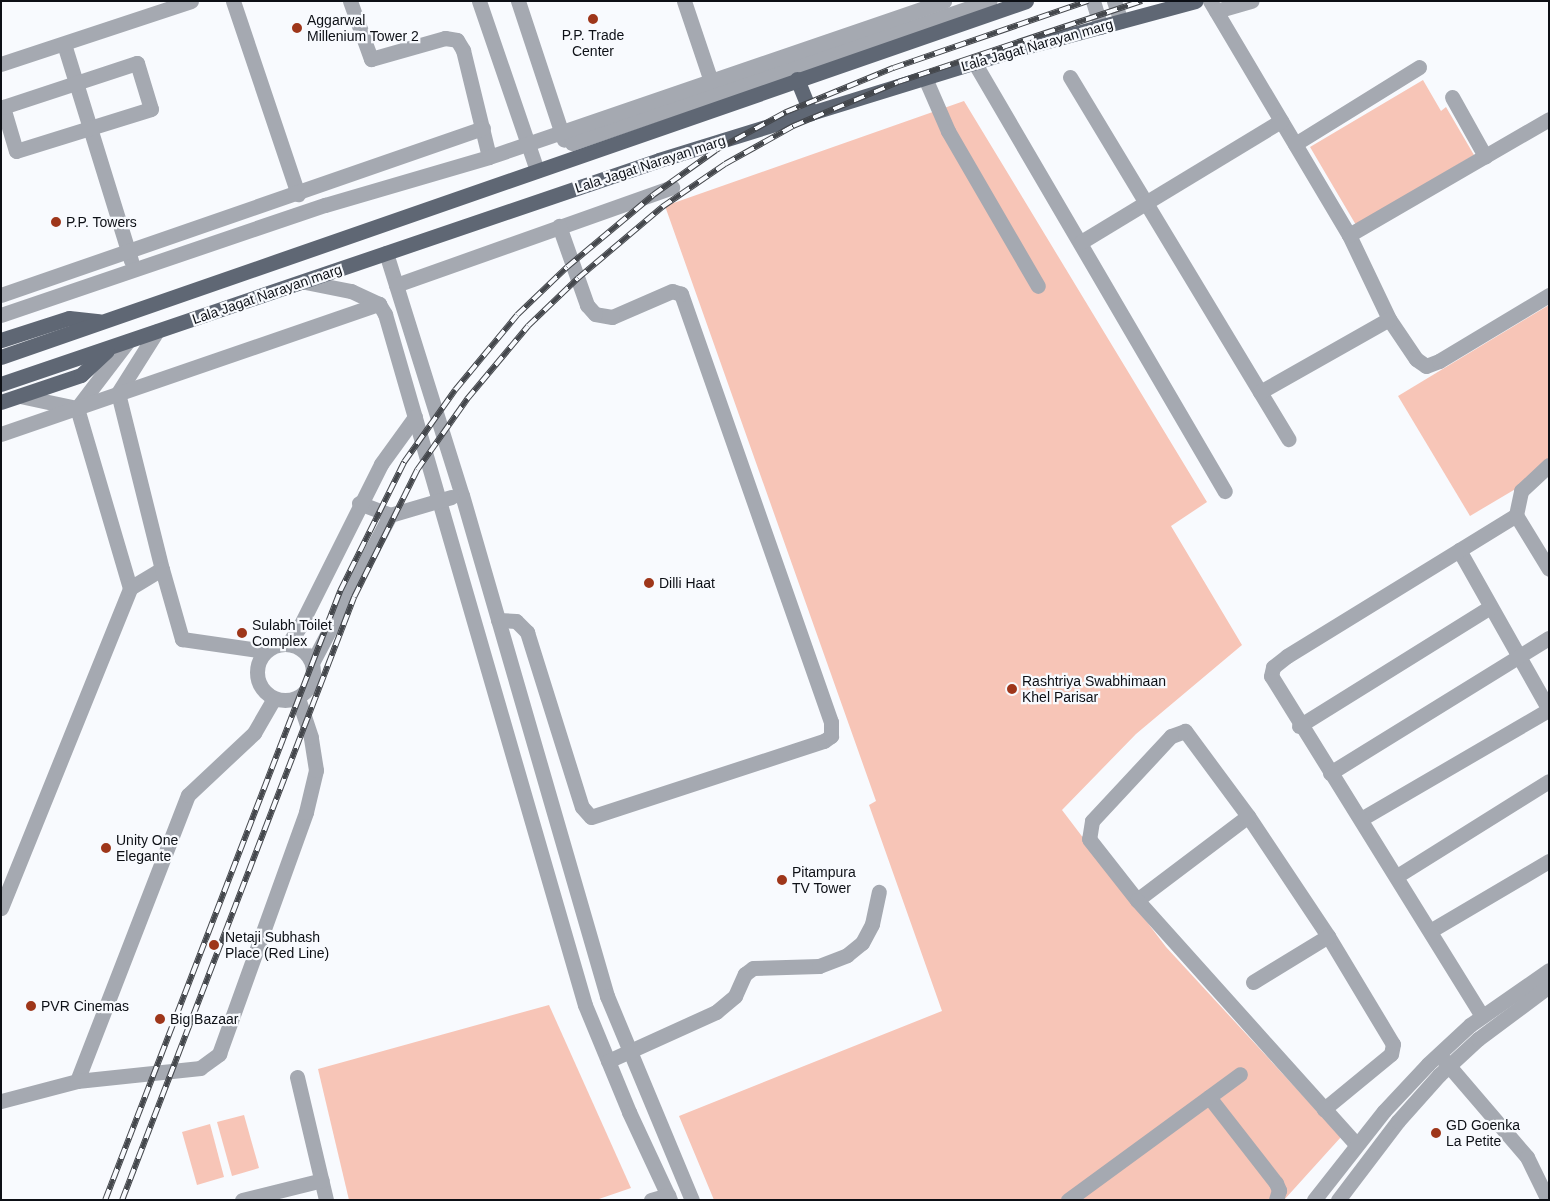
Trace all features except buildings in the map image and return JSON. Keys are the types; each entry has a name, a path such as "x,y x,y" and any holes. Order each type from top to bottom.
{"main road":[{"name":"Lala Jagat Narayan marg","path":"1,357 1026,1"},
{"name":"Lala Jagat Narayan marg","path":"1,384 659,160 974,62 1195,1"},
{"path":"798,79 811,113"},
{"path":"1,340 68,318 105,321"},
{"path":"1,402 81,375 111,347"}],"street":[{"path":"1,64 191,1"},
{"path":"234,1 298,194"},
{"path":"350,1 371,59 445,38 457,40 463,50 489,156"},
{"path":"479,1 526,144 537,170"},
{"path":"518,1 565,131 572,143 989,1"},
{"path":"684,1 711,81"},
{"path":"1,315 325,205 526,144 944,1"},
{"path":"1093,1 1102,26"},
{"path":"1114,1 1121,21"},
{"path":"1252,1 1213,6 1349,235 1388,319 1416,359 1426,366 1549,295"},
{"path":"64,44 88,129 134,270"},
{"path":"974,62 1225,491"},
{"path":"137,63 151,109 16,152 3,107 76,84 137,63"},
{"path":"1295,144 1419,68"},
{"path":"1070,77 1288,439"},
{"path":"924,78 948,131 1038,286"},
{"path":"1452,97 1486,156"},
{"path":"1349,235 1549,119"},
{"path":"1080,242 1281,121"},
{"path":"1,295 128,253 483,128"},
{"path":"565,131 569,159"},
{"path":"319,186 325,205"},
{"path":"396,285 672,187"},
{"path":"498,620 516,621 528,632 582,808 591,817 824,741 831,736 831,722 681,294 672,291 612,317 595,314 587,304 559,226"},
{"path":"386,253 462,494 608,996 692,1200"},
{"path":"305,282 351,291 379,304 385,314 441,500 585,1004 608,1061 669,1197 651,1200"},
{"path":"1,434 379,304"},
{"path":"1260,392 1388,319"},
{"path":"157,332 118,394 162,569 182,639 265,651 288,644 303,650 312,663 313,679 298,698 274,699"},
{"path":"77,408 128,341"},
{"path":"20,396 77,408"},
{"path":"77,408 130,588"},
{"path":"288,644 300,626 359,503 381,464 415,417"},
{"path":"1549,465 1521,490 1516,515 1549,570"},
{"path":"359,503 390,515 462,494"},
{"path":"312,663 390,515"},
{"path":"1482,1016 1397,876 1299,726 1273,682 1273,667 1516,515"},
{"path":"1361,819 1549,710 1459,550"},
{"path":"1,908 130,588 162,569"},
{"path":"1299,726 1490,607"},
{"path":"1330,772 1549,638"},
{"path":"265,651 257,665 258,681 274,699"},
{"path":"1,1101 77,1081 200,1068 219,1054 306,812 316,770 311,737 298,698"},
{"path":"77,1081 188,795 254,733 274,699"},
{"path":"1324,1109 1390,1054 1393,1044 1328,936 1248,816 1189,733 1185,731 1171,736 1088,828 1088,839 1138,900 1324,1109 1357,1146"},
{"path":"1397,876 1549,781"},
{"path":"1138,900 1248,816"},
{"path":"1430,931 1549,861"},
{"path":"547,873 569,866"},
{"path":"608,1061 716,1012 735,996 746,974 753,968 819,966 847,955 862,943 872,924 879,892"},
{"path":"1253,982 1328,936"},
{"path":"1314,1200 1372,1126 1439,1054 1482,1016 1549,970"},
{"path":"1338,1200 1385,1138 1449,1066 1524,1002 1549,986"},
{"path":"1439,1054 1527,1157 1548,1200"},
{"path":"1068,1200 1240,1074"},
{"path":"297,1077 326,1200"},
{"path":"1208,1097 1276,1182 1279,1190 1276,1200"},
{"path":"1372,1126 1385,1138"},
{"path":"242,1200 322,1180"}],"shaded area":[{"path":"1423,80 1441,111 1446,107 1474,155 1356,225 1310,147"},
{"name":"Rashtriya Swabhimaan Khel Parisar","path":"964,101 1207,502 1171,526 1242,645 1136,734 1062,810 1166,947 1341,1137 1284,1200 714,1200 679,1116 942,1011 869,805 876,801 665,206"},
{"path":"1549,305 1549,469 1470,516 1398,396"},
{"path":"549,1005 631,1188 596,1200 349,1200 318,1069"},
{"path":"244,1115 259,1168 232,1176 217,1122"},
{"path":"210,1124 224,1177 197,1185 182,1132"}],"railway":[{"path":"105,1200 340,591 404,462 455,390 517,315 567,267 653,195 716,150 786,112 893,68 1088,1"},
{"path":"122,1200 354,597 417,470 467,399 528,326 578,278 662,207 725,164 793,126 898,82 1142,1"}],"place":[{"name":"P.P. Trade Center","path":"593,19"},
{"name":"Aggarwal Millenium Tower 2","path":"297,28"},
{"name":"P.P. Towers","path":"56,222"},
{"name":"Dilli Haat","path":"649,583"},
{"name":"Sulabh Toilet Complex","path":"242,633"},
{"name":"Rashtriya Swabhimaan Khel Parisar","path":"1012,689"},
{"name":"Unity One Elegante","path":"106,848"},
{"name":"Pitampura TV Tower","path":"782,880"},
{"name":"Netaji Subhash Place (Red Line)","path":"214,945"},
{"name":"PVR Cinemas","path":"31,1006"},
{"name":"Big Bazaar","path":"160,1019"},
{"name":"GD Goenka La Petite","path":"1436,1133"}]}
